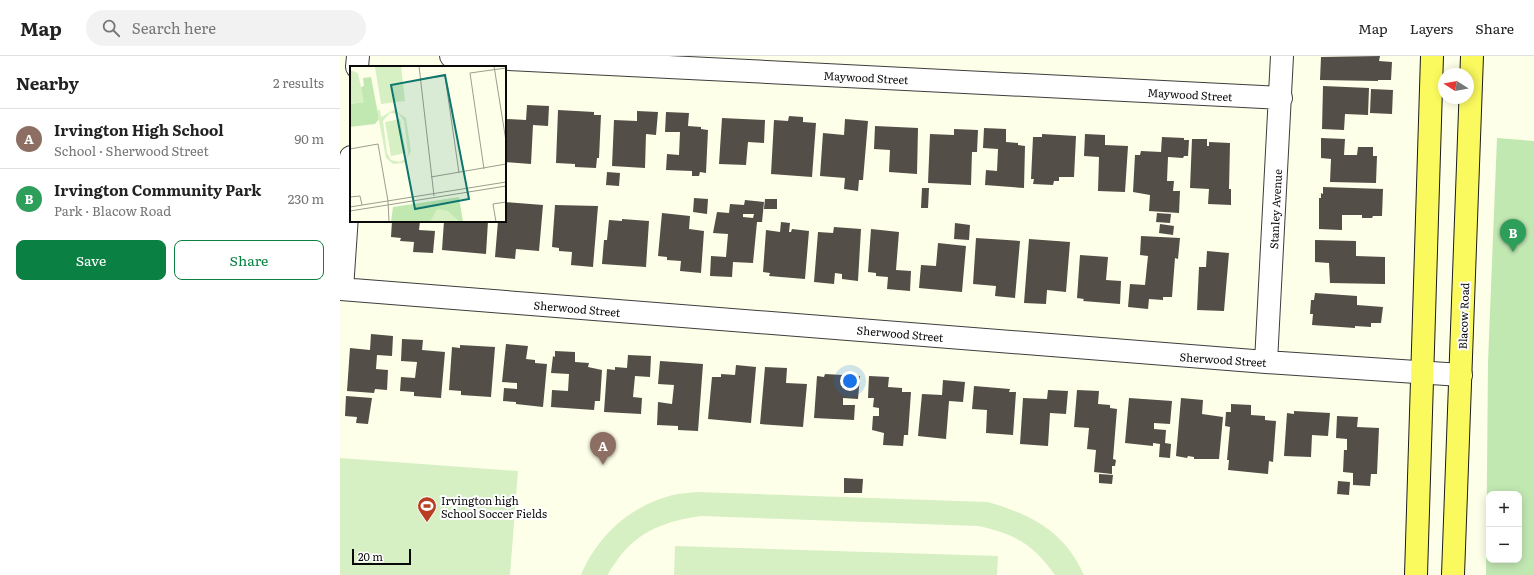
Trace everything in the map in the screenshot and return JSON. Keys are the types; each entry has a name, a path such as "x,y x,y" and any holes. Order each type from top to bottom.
{"main road":[{"path":"1416,575 1432,56"},
{"name":"Blacow Road","path":"1453,575 1472,56"}],"street":[{"path":"357,66 358,56"},
{"name":"Maywood Street","path":"451,56 1281,98"},
{"name":"Stanley Avenue","path":"1266,362 1282,56"},
{"path":"341,289 350,171"},
{"name":"Sherwood Street","path":"341,289 1266,362 1461,375"}],"green space":[{"path":"1497,138 1534,141 1534,575 1486,575 1486,563 1522,563 1522,491 1487,491 1488,362"},
{"name":"Irvington high School Soccer Fields","path":"340,458 518,471 510,575 340,575"},
{"path":"698,492 988,502 1019,513 1045,527 1067,547 1084,575 1055,575 1039,555 1022,542 1003,533 978,526 701,516 665,524 645,534 626,549 608,575 581,575 596,547 617,524 630,514 643,506 676,494"},
{"path":"675,546 998,556 997,575 674,575"}],"building":[{"path":"1380,56 1379,61 1392,62 1391,80 1320,80 1321,57"},
{"path":"1323,86 1369,88 1368,115 1345,114 1344,130 1322,129"},
{"path":"1371,89 1393,90 1392,114 1370,113"},
{"path":"527,105 549,106 548,126 533,125 531,164 506,162 506,119 526,120"},
{"path":"558,110 594,112 594,115 601,115 599,158 597,158 596,168 575,167 575,164 556,163"},
{"path":"637,111 658,112 656,135 646,134 645,168 612,166 614,120 637,121"},
{"path":"666,112 689,113 688,126 701,127 701,129 708,130 706,173 700,172 699,176 692,176 692,171 666,170 667,154 679,155 680,132 665,132"},
{"path":"789,116 803,117 803,122 816,123 812,177 771,174 774,120 788,121"},
{"path":"722,118 765,120 764,143 748,142 746,165 719,164"},
{"path":"845,119 868,121 863,180 859,180 858,191 844,189 845,178 820,176 823,133 844,135"},
{"path":"875,126 918,128 917,174 889,172 890,150 874,149"},
{"path":"984,128 1006,129 1006,142 1018,143 1018,145 1025,146 1024,188 985,185 986,170 997,171 998,149 983,148"},
{"path":"954,129 978,130 977,152 972,152 971,185 928,183 930,134 954,135"},
{"path":"1042,134 1076,136 1074,177 1059,177 1059,181 1054,181 1053,185 1033,184 1034,179 1031,179 1033,137 1042,137"},
{"path":"1085,134 1105,135 1105,145 1128,146 1125,192 1098,191 1099,157 1084,156"},
{"path":"1162,137 1184,138 1184,140 1189,140 1188,156 1184,156 1183,158 1168,157 1167,181 1174,181 1173,191 1180,191 1179,213 1149,211 1150,195 1133,192 1135,155 1140,155 1141,151 1161,152"},
{"path":"1321,138 1345,139 1344,155 1357,155 1358,147 1373,147 1373,156 1377,156 1376,183 1330,182 1331,159 1321,158"},
{"path":"1192,139 1207,139 1207,146 1209,146 1209,142 1230,143 1229,189 1231,189 1231,205 1208,204 1209,189 1190,188"},
{"path":"607,172 620,173 619,186 606,185"},
{"path":"1323,187 1383,189 1382,216 1362,218 1362,215 1342,215 1342,230 1319,229 1319,198 1321,198 1321,193 1323,194"},
{"path":"922,188 929,188 928,208 921,208"},
{"path":"694,198 708,199 707,214 693,212"},
{"path":"765,199 777,199 777,209 764,209"},
{"path":"745,200 764,202 762,222 757,222 753,263 733,262 732,277 710,276 711,256 726,257 728,234 713,233 717,212 729,213 730,204 744,205","holes":["743,214 754,214 753,218 743,217"]},
{"path":"506,202 543,205 539,251 516,249 515,259 495,257 498,222 506,222"},
{"path":"555,205 598,206 593,267 571,265 572,252 559,251 559,248 552,247"},
{"path":"662,213 690,216 689,229 704,231 701,273 680,271 681,261 667,260 667,257 658,256"},
{"path":"1157,213 1171,214 1170,223 1156,222"},
{"path":"622,219 649,221 646,267 602,264 604,240 607,240 609,220 622,221"},
{"path":"392,222 420,222 419,230 435,231 433,253 413,252 414,242 400,241 401,238 391,237"},
{"path":"444,222 488,222 486,254 442,250"},
{"path":"781,222 790,223 789,232 791,232 792,229 809,231 805,279 769,276 770,273 763,272 766,230 780,232"},
{"path":"955,223 970,225 969,240 954,239"},
{"path":"1160,224 1174,226 1173,235 1159,233"},
{"path":"834,227 861,229 858,281 842,279 842,274 835,273 834,284 814,282 818,232 833,233"},
{"path":"871,229 899,232 896,270 911,271 910,291 887,289 888,277 876,276 876,273 868,272"},
{"path":"1141,236 1180,238 1178,259 1175,258 1172,297 1163,297 1163,300 1149,299 1148,309 1128,307 1130,284 1145,285 1148,256 1140,255"},
{"path":"976,238 1020,241 1015,298 995,296 996,286 973,284"},
{"path":"1029,239 1070,242 1066,292 1047,290 1046,304 1024,303"},
{"path":"1315,240 1356,241 1356,256 1385,257 1385,284 1330,283 1329,263 1315,262"},
{"path":"938,243 966,246 962,292 919,288 921,265 936,266"},
{"path":"1207,251 1229,253 1224,311 1197,310 1199,267 1206,267"},
{"path":"1080,255 1108,257 1106,280 1121,281 1120,304 1083,301 1084,299 1077,298"},
{"path":"1315,293 1357,296 1357,305 1383,307 1381,323 1371,323 1371,327 1355,326 1355,328 1312,325 1313,314 1310,314 1311,300 1314,300"},
{"path":"371,334 393,336 392,356 377,355 376,369 388,370 387,390 375,389 374,393 347,391 350,348 370,350"},
{"path":"402,339 423,340 422,350 445,352 441,398 414,396 414,392 400,391 401,377 415,378 417,362 401,361"},
{"path":"506,344 528,346 526,359 535,360 535,363 547,364 543,407 503,401 504,388 517,389 517,383 502,382"},
{"path":"460,345 495,347 491,397 461,395 461,391 449,390 452,347 460,348"},
{"path":"555,351 575,352 575,362 589,363 588,367 602,370 600,401 595,401 594,410 551,407 552,390 568,391 569,374 551,373"},
{"path":"628,355 651,356 650,377 635,376 633,397 642,398 641,414 604,412 607,369 615,370 615,367 627,368"},
{"path":"660,361 703,364 698,431 678,430 678,426 657,425 658,402 672,404 674,385 658,384"},
{"path":"736,365 756,367 751,423 708,419 712,377 721,377 721,374 735,375"},
{"path":"765,367 787,368 786,383 807,384 803,427 760,424"},
{"path":"825,374 860,376 858,399 843,398 843,405 855,405 854,420 814,418 817,376 824,377"},
{"path":"869,376 889,377 888,387 902,388 902,392 911,392 908,435 904,435 903,446 883,445 884,433 872,430 873,416 879,416 879,408 873,407 874,398 868,398"},
{"path":"943,380 965,382 963,402 949,401 946,439 918,436 922,394 942,395"},
{"path":"974,386 1010,389 1009,392 1016,392 1013,435 986,433 987,410 972,409"},
{"path":"1048,390 1068,391 1066,414 1050,413 1048,446 1020,444 1023,398 1047,399"},
{"path":"1077,390 1099,391 1098,404 1110,405 1110,408 1117,409 1113,459 1116,460 1115,466 1112,466 1112,474 1094,472 1096,450 1087,449 1089,428 1074,427"},
{"path":"346,396 372,398 368,424 356,423 357,417 345,416"},
{"path":"1129,398 1172,401 1170,424 1154,423 1154,429 1166,430 1165,443 1171,444 1170,458 1159,457 1160,444 1153,443 1153,446 1125,443"},
{"path":"1181,398 1203,400 1202,414 1223,417 1219,459 1194,459 1194,457 1188,456 1187,458 1176,456"},
{"path":"1231,404 1251,405 1251,415 1265,416 1265,420 1276,421 1273,462 1269,461 1268,474 1228,470 1229,460 1227,460 1230,427 1225,426 1226,412 1231,412"},
{"path":"1294,411 1330,413 1328,436 1312,435 1311,457 1284,456 1287,413 1294,414"},
{"path":"1337,416 1358,417 1357,427 1379,428 1377,474 1371,474 1370,486 1353,485 1353,473 1343,472 1344,450 1347,450 1347,439 1336,438"},
{"path":"1099,474 1113,475 1112,484 1099,483"},
{"path":"844,478 863,479 862,493 844,493"},
{"path":"1338,481 1350,482 1349,495 1337,494"}],"place":[{"name":"Irvington Community Park","path":"1513,252"},
{"name":"Irvington High School","path":"603,465"},
{"name":"Irvington high School Soccer Fields","path":"427,523"}]}
